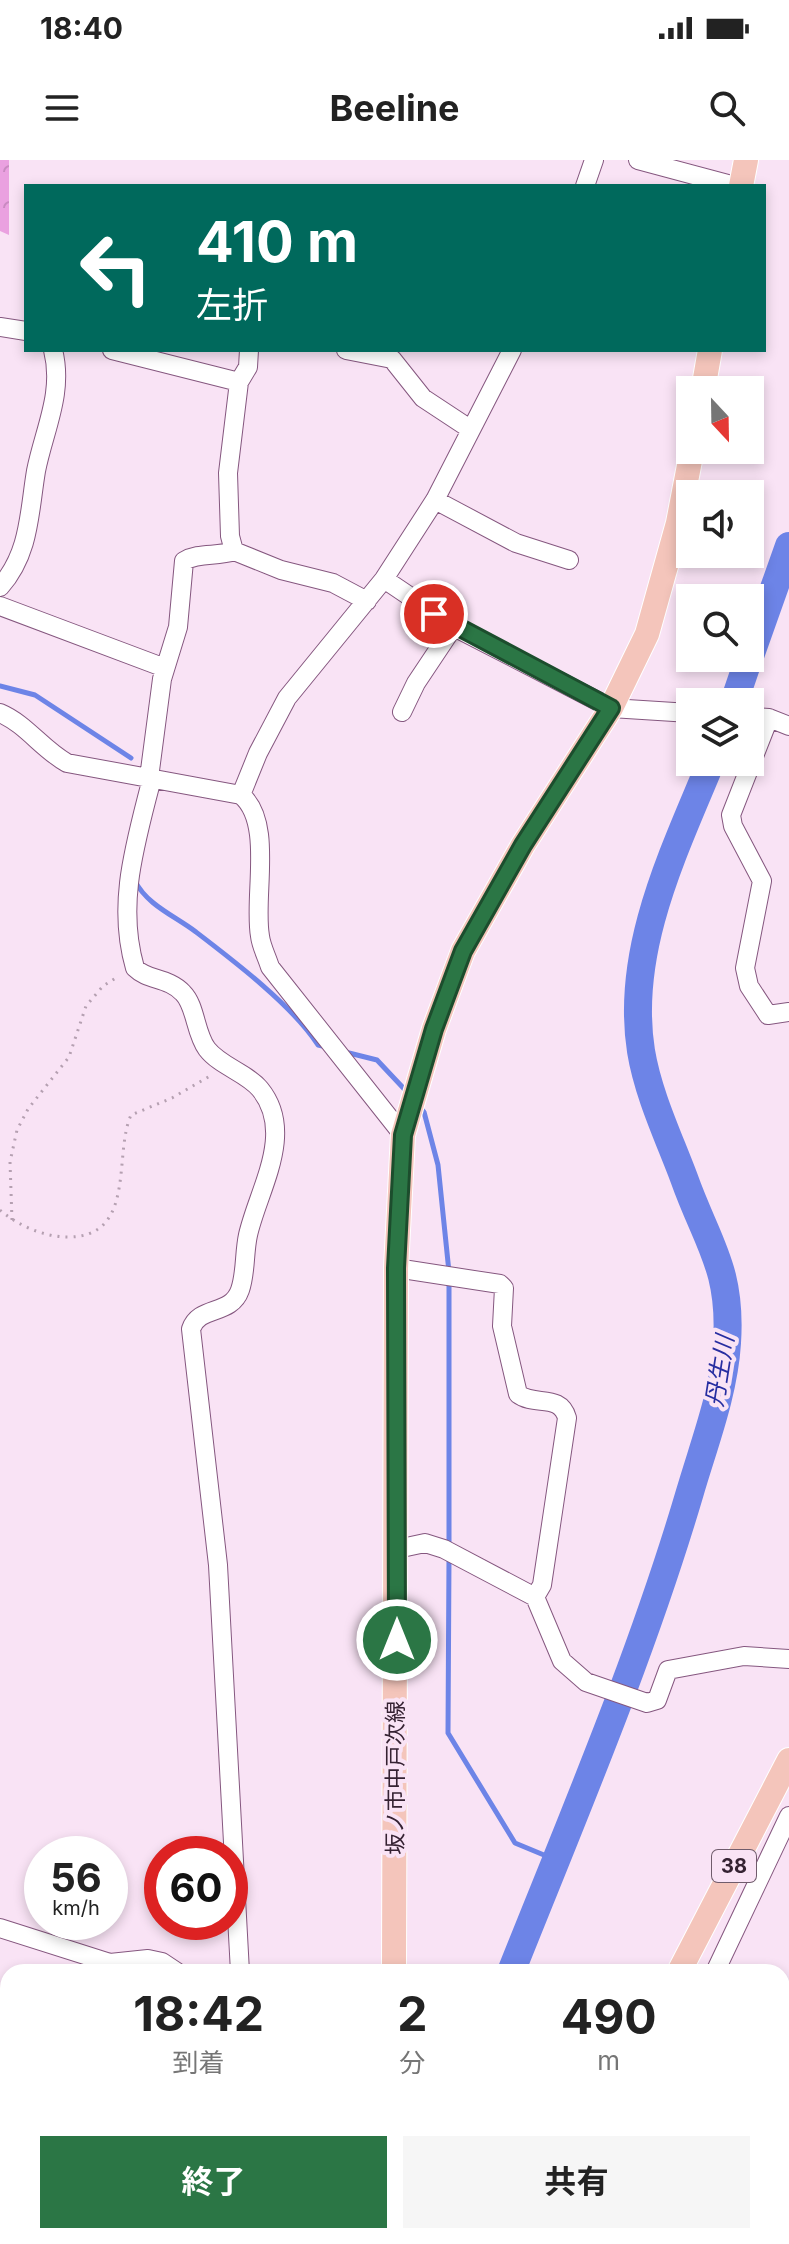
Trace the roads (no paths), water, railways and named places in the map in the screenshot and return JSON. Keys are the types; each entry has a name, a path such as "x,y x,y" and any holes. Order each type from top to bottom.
{"main road":[{"path":"741,184 746,160"},
{"path":"705,376 710,352"},
{"name":"坂ノ市中戸次線","path":"394,1964 396,1268 403,1135 463,951 523,845 611,708 647,634 678,523 689,464"},
{"name":"38","path":"683,1964 789,1760"}],"street":[{"path":"586,184 594,160"},
{"path":"638,160 728,184"},
{"path":"0,327 24,331"},
{"path":"0,587 15,570 28,534 37,468 53,413 58,368 54,352"},
{"path":"120,352 239,382"},
{"path":"234,551 230,536 228,473 239,382 248,367 249,352"},
{"path":"356,352 392,359 423,398 470,429"},
{"path":"241,795 258,753 287,698 384,579 435,500 511,352"},
{"path":"435,500 516,543 569,560"},
{"path":"240,1964 218,1565 191,1329 194,1319 224,1309 235,1301 241,1288 248,1235 272,1159 275,1130 271,1106 259,1088 207,1049 185,995 163,978 142,975 135,968 126,912 127,882 150,778 165,668 178,627 184,561 193,555 218,557 234,551 281,570 333,583 367,601"},
{"path":"384,579 454,626 611,708 676,712"},
{"path":"0,606 165,668"},
{"path":"402,712 416,683 454,626"},
{"path":"0,713 27,731 45,751 67,763 241,795 253,805 258,832 260,937 265,952 287,990 346,1059 403,1135"},
{"path":"764,718 789,726"},
{"path":"743,776 731,815 733,826 762,881 745,968 749,986 768,1015 787,1016"},
{"path":"396,1268 500,1284 504,1288 502,1326 518,1394 525,1399 558,1402 564,1408 567,1418 558,1495 542,1585 535,1597"},
{"path":"397,1549 425,1543 444,1549 535,1597 562,1661 586,1682 647,1703 657,1700 668,1670 744,1656 789,1659"},
{"path":"719,1964 789,1816"},
{"path":"0,1928 110,1963 148,1959 165,1964"}],"waterway":[{"name":"丹生川","path":"764,617 789,546"},
{"name":"丹生川","path":"739,688 744,672"},
{"path":"0,686 35,695 131,758"},
{"name":"丹生川","path":"514,1964 651,1614 722,1381 728,1317 722,1275 654,1100 641,1051 638,1013 640,976 656,902 705,776"},
{"path":"135,881 154,903 245,970 294,1015 318,1045 327,1047"},
{"path":"345,1052 377,1060 408,1093"},
{"path":"419,1106 424,1112 438,1165 449,1272"},
{"path":"449,1282 449,1547"},
{"path":"449,1557 448,1733 515,1843 556,1860"}]}
